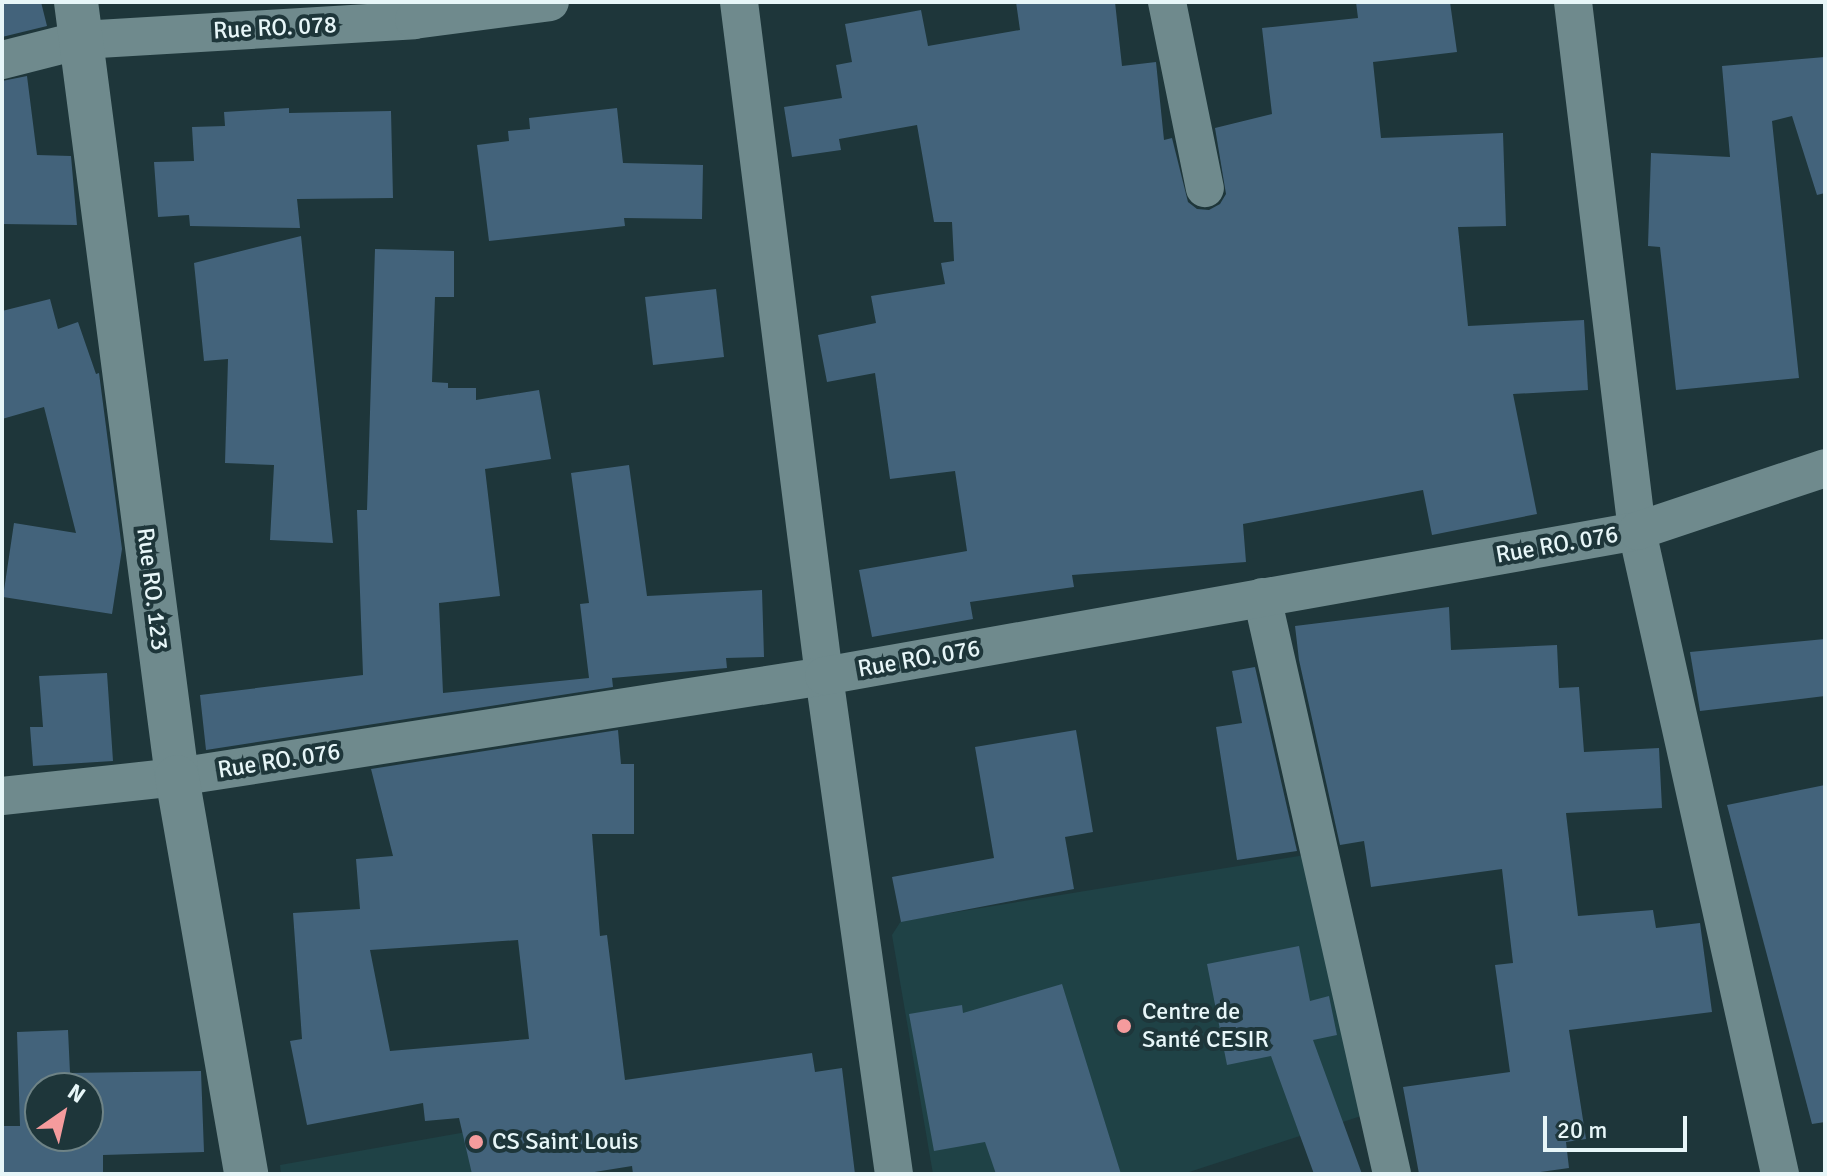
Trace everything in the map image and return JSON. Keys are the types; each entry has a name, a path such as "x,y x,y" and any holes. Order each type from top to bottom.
{"street":[{"name":"Rue RO. 078","path":"2,60 78,21 414,20 550,2"},
{"path":"739,2 824,676 894,1174"},
{"path":"1167,2 1205,188"},
{"path":"1573,2 1637,531 1780,1174"},
{"name":"Rue RO. 123","path":"78,21 177,777 246,1174"},
{"name":"Rue RO. 076","path":"2,796 177,777 824,676 1637,531 1825,468"},
{"path":"1262,597 1392,1174"}],"shaded area":[{"name":"Centre de Santé CESIR","path":"1305,855 1361,1116 1183,1174 933,1174 892,935 901,921"},
{"name":"CS Saint Louis","path":"539,1119 549,1174 281,1174 280,1165"}],"building":[{"path":"2,2 41,2 47,26 2,37"},
{"path":"1016,2 1115,2 1122,66 1156,62 1164,140 1172,138 1188,202 1197,209 1209,210 1220,204 1226,194 1215,128 1272,114 1262,28 1358,18 1356,2 1450,2 1457,52 1373,62 1381,138 1503,133 1506,226 1458,227 1468,326 1584,320 1588,390 1513,394 1537,514 1432,535 1423,490 1243,524 1246,562 1072,575 1074,587 970,602 973,619 872,637 859,570 967,551 955,471 890,479 875,373 827,382 818,335 876,323 871,296 945,284 941,263 954,261 952,222 934,222 917,125 839,139 841,150 792,157 784,107 842,98 836,65 852,62 845,24 921,10 928,46 1020,30"},
{"path":"1825,57 1825,193 1817,195 1792,116 1772,121 1799,378 1676,390 1660,247 1648,246 1651,153 1730,157 1722,66"},
{"path":"27,76 37,155 71,156 77,225 2,224 2,81"},
{"path":"289,108 289,113 391,111 393,198 297,199 300,228 190,226 189,215 158,217 154,162 194,161 192,127 225,126 224,112"},
{"path":"617,108 623,163 703,165 702,219 624,218 625,226 489,241 477,145 509,141 508,131 530,129 529,118"},
{"path":"301,236 333,543 270,540 274,465 225,463 228,359 204,361 194,263"},
{"path":"375,249 454,251 454,297 435,297 432,382 448,383 448,388 476,388 476,400 539,390 551,459 485,469 500,596 439,603 443,693 589,678 580,604 589,603 571,473 629,465 647,596 762,590 764,657 726,658 727,668 612,678 613,687 206,750 200,695 363,675 357,510 367,510"},
{"path":"716,289 724,357 653,365 645,297"},
{"path":"50,299 58,329 78,322 96,374 99,373 122,549 112,614 3,597 14,523 76,533 44,407 2,419 2,311"},
{"path":"1449,607 1451,650 1557,645 1559,688 1579,687 1584,752 1659,748 1662,808 1566,813 1578,916 1653,910 1656,928 1700,923 1712,1012 1569,1030 1586,1139 1566,1142 1569,1168 1526,1174 1419,1174 1403,1087 1510,1072 1495,965 1513,963 1502,869 1371,887 1364,841 1340,845 1299,660 1295,626"},
{"path":"1825,639 1825,696 1700,711 1690,652"},
{"path":"1255,667 1297,851 1237,860 1216,727 1242,723 1232,671"},
{"path":"107,673 113,761 33,766 30,727 43,727 39,676"},
{"path":"618,730 621,764 634,764 634,834 592,834 600,936 607,935 625,1080 812,1053 815,1072 842,1068 855,1174 633,1174 632,1166 582,1174 472,1174 459,1118 425,1121 423,1103 307,1125 290,1041 302,1039 293,913 360,909 356,859 393,856 371,769","holes":["518,940 529,1039 390,1051 370,950"]},
{"path":"1076,730 1093,832 1065,837 1074,889 901,922 892,877 994,858 975,747"},
{"path":"1825,785 1825,1122 1812,1124 1727,805"},
{"path":"1299,946 1310,1001 1329,996 1337,1035 1313,1040 1362,1174 1314,1174 1271,1056 1227,1065 1207,964"},
{"path":"1062,984 1121,1174 996,1174 985,1142 934,1151 909,1014 962,1005 963,1013"},
{"path":"68,1030 70,1072 24,1072 24,1152 104,1152 104,1072 201,1071 204,1152 103,1155 103,1174 2,1174 2,1126 20,1126 17,1032"}],"place":[{"name":"Centre de Santé CESIR","path":"1124,1026"},
{"name":"CS Saint Louis","path":"476,1142"}]}
